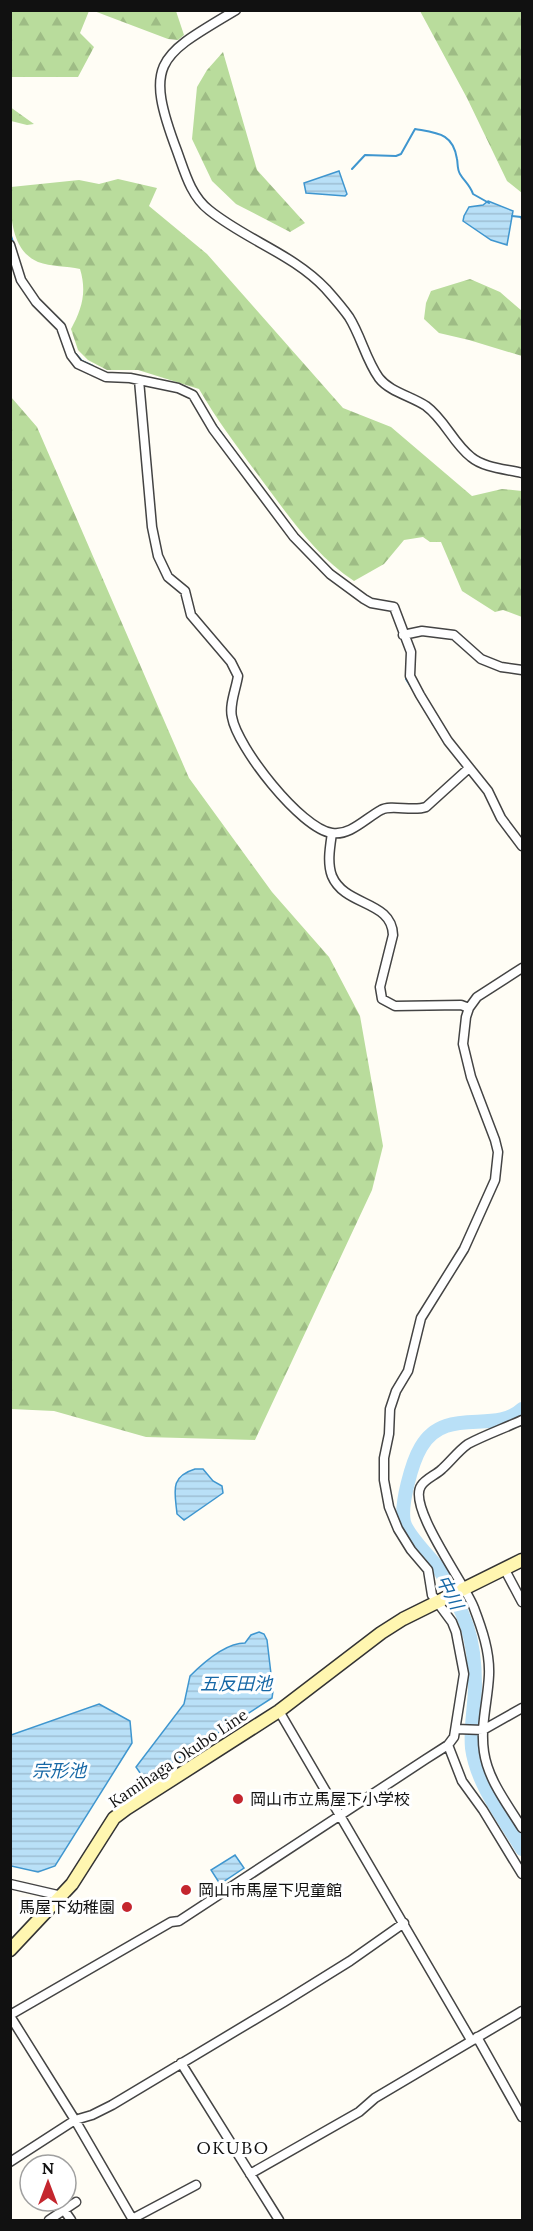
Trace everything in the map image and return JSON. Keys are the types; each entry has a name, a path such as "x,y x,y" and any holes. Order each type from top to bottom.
{"main road":[{"name":"Kamihaga Okubo Line","path":"10,1950 62,1896 114,1818 279,1711 381,1634 440,1600 522,1560"}],"street":[{"path":"236,10 181,44 168,58 161,72 159,88 163,110 192,191 211,212 295,263 315,279 350,317 381,380 426,406 472,459 522,473"},
{"path":"10,245 21,280 36,302 61,327 74,360 85,368 106,377 130,378 178,388 193,395 213,429 294,537 330,574 364,599 371,603 394,607 412,658 410,676 448,741 467,769 488,791 501,818 522,846"},
{"path":"139,380 152,528 161,566 168,577 185,591 191,615 231,662 238,676 231,711 232,719 257,765 294,810 324,831 332,833 355,827 383,808 426,807 467,769"},
{"path":"405,634 422,631 454,635 481,658 501,667 522,670"},
{"path":"332,833 330,865 336,882 352,898 386,915 393,928 380,987 382,999 395,1006 461,1005 469,1008"},
{"path":"196,2185 133,2220 75,2120 10,2016 171,1922 179,1921 448,1745 459,1729 464,1674 456,1632 440,1600 432,1595 428,1570 398,1529 389,1507 384,1480 384,1458 389,1434 390,1409 396,1391 408,1371 421,1318 464,1249 495,1180 498,1152 471,1077 463,1044 469,1008 487,989 522,968"},
{"path":"522,1420 468,1444 421,1486 419,1499 435,1540 452,1564 475,1609 487,1651 489,1673 481,1730 486,1760 497,1788 522,1828"},
{"path":"505,1570 522,1602"},
{"path":"459,1729 481,1730 522,1708"},
{"path":"279,1711 522,2117"},
{"path":"448,1745 462,1781 483,1810 522,1874"},
{"path":"10,1884 62,1896"},
{"path":"10,2162 75,2120 112,2105 303,1990 404,1923"},
{"path":"250,2174 359,2112 375,2098 522,2011"},
{"path":"181,2063 279,2220"}],"green space":[{"path":"11,10 89,11 80,33 94,47 78,77 11,77"},
{"path":"94,11 176,11 184,35 178,40 168,39"},
{"path":"420,11 522,11 522,193 507,181 467,98"},
{"path":"223,52 257,170 305,223 290,232 236,204 212,181 192,139 197,87 207,70"},
{"path":"10,107 34,124 27,125 11,121"},
{"path":"118,179 157,188 149,206 207,254 343,408 391,427 472,496 502,489 522,491 522,617 503,610 495,612 462,591 441,542 430,542 423,537 404,540 384,564 354,581 328,560 294,523 230,437 199,389 138,370 107,370 88,360 78,350 71,329 82,300 83,285 80,269 38,262 22,249 17,240 12,219 11,187 79,180 99,184"},
{"path":"470,279 500,292 522,311 522,356 439,333 424,319 426,303 431,291"},
{"path":"11,397 37,427 189,778 272,892 329,957 360,1016 383,1146 372,1190 255,1440 146,1437 54,1411 11,1409"}],"water":[{"path":"339,171 347,194 345,196 306,193 304,183"},
{"path":"488,201 513,211 507,245 491,240 463,221 469,207 483,205"},
{"path":"203,1469 213,1481 222,1486 223,1493 184,1520 177,1514 175,1492 177,1481 187,1472"},
{"name":"五反田池","path":"259,1632 264,1634 267,1640 272,1698 154,1774 146,1780 149,1786 136,1767 184,1704 190,1676 215,1655 230,1646 245,1643 251,1635"},
{"name":"宗形池","path":"99,1704 130,1721 132,1743 55,1866 38,1872 11,1866 11,1735"},
{"path":"235,1855 244,1868 220,1884 211,1870"}],"waterway":[{"path":"352,169 365,155 396,156 401,154 415,129 430,132 448,139 455,150 460,174 473,194 489,203"},
{"path":"512,216 521,217 522,220"},
{"path":"10,233 14,245"},
{"path":"55,315 64,324"},
{"path":"74,352 82,361 93,366"},
{"path":"214,423 241,460"},
{"path":"409,677 406,679 413,690"},
{"path":"432,723 439,733"},
{"name":"中川","path":"522,1409 498,1420 456,1423 431,1434 421,1447 414,1463 405,1495 403,1515 409,1533 443,1575 467,1626 475,1670 472,1724 472,1748 475,1762 492,1801 522,1849"}],"place":[{"name":"岡山市立馬屋下小学校","path":"238,1799"},
{"name":"岡山市馬屋下児童館","path":"186,1890"},
{"name":"馬屋下幼稚園","path":"127,1907"}],"district":[{"name":"OKUBO","path":"233,2147"}]}
